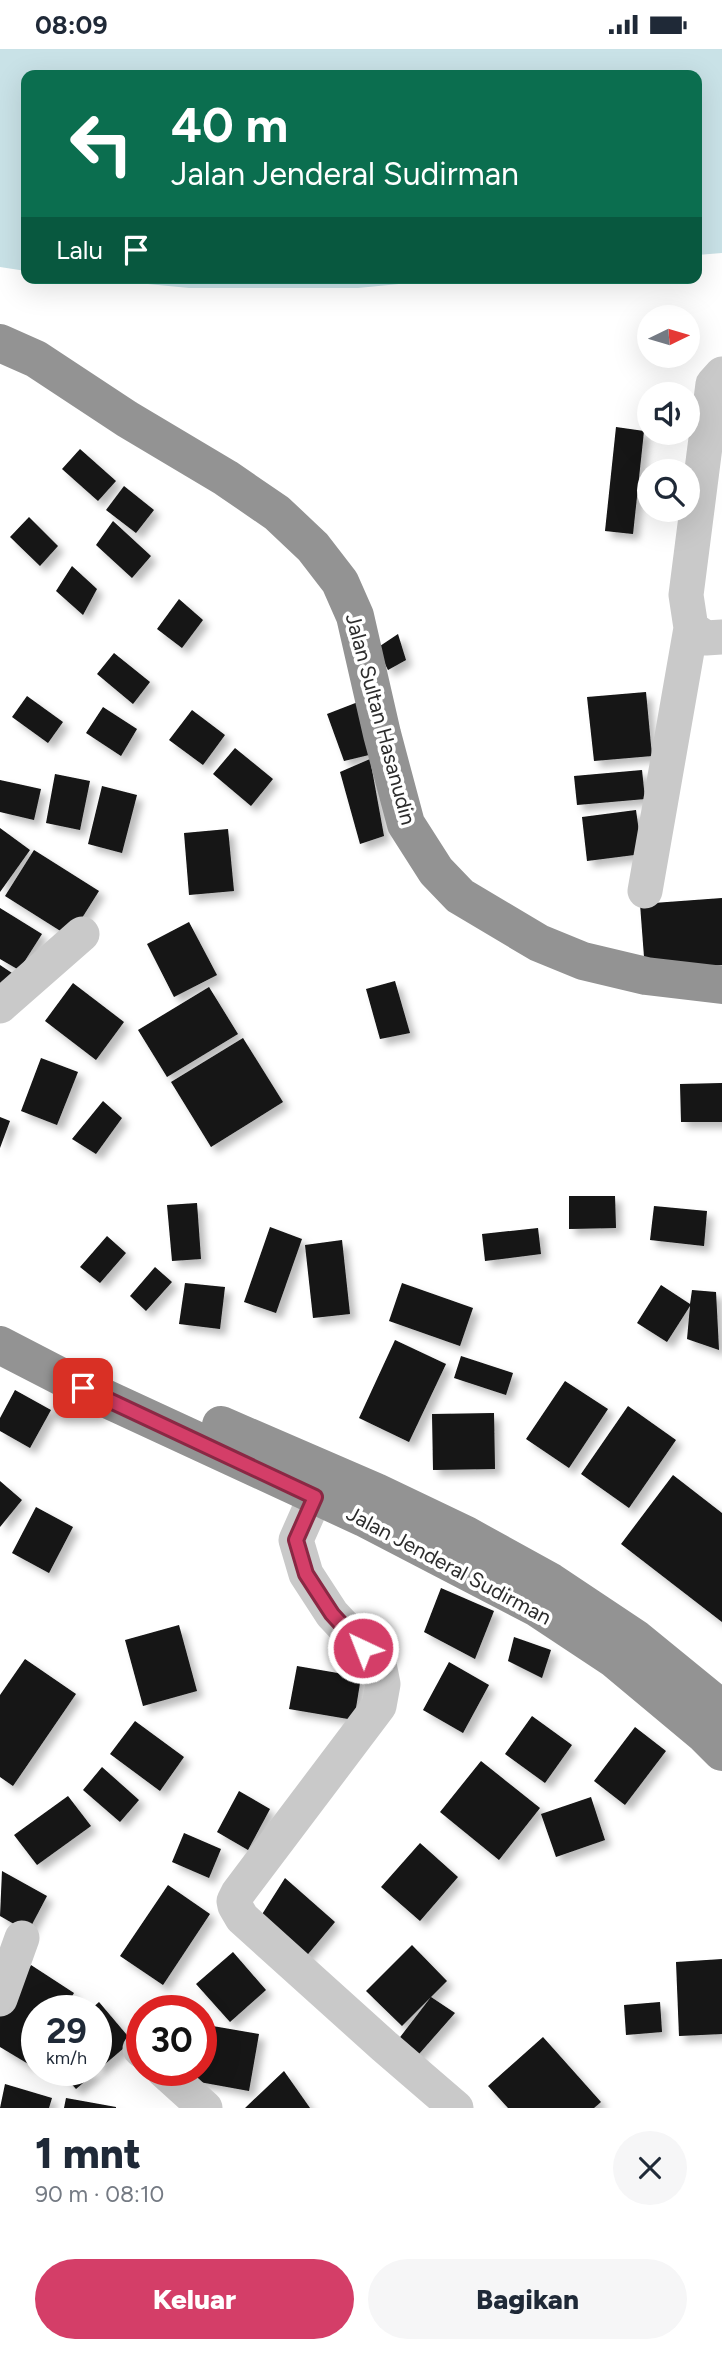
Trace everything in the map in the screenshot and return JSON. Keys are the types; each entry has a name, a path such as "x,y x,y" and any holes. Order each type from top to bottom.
{"highway":[{"name":"Jalan Sultan Hasanudin","path":"0,343 36,359 127,419 226,478 277,513 313,547 340,582 355,616 406,824 436,871 460,896 539,943 583,961 646,976 722,985"},
{"name":"Jalan Jenderal Sudirman","path":"0,1315 94,1364 240,1434 322,1484 364,1518 537,1608 614,1659 722,1752"},
{"name":"Jalan Jenderal Sudirman","path":"0,1345 83,1388 322,1484 467,1535 551,1582 635,1638 722,1709"}],"street":[{"path":"645,891 706,633 686,595 713,384 722,374"},
{"path":"0,1006 82,934"},
{"path":"322,1484 296,1540 306,1574 332,1614 379,1664 383,1684 379,1706 239,1892 234,1901 235,1906 242,1918 456,2108"},
{"path":"0,1999 22,1938"},
{"path":"180,2086 205,2108"}],"water":[{"path":"0,49 722,49 722,253 702,255 702,70 21,70 21,270 0,267"},
{"path":"148,284 399,284 358,288 189,288"}],"building":[{"path":"616,427 637,430 637,445 643,445 641,459 637,459 633,534 605,531"},
{"path":"80,449 116,481 98,501 62,469"},
{"path":"124,486 154,510 136,533 106,510"},
{"path":"29,517 58,546 40,566 10,537"},
{"path":"113,521 151,556 132,578 96,545"},
{"path":"72,566 97,589 83,615 56,591"},
{"path":"179,599 203,620 182,648 157,629"},
{"path":"398,634 406,660 388,670 377,648"},
{"path":"114,653 150,682 133,704 97,674"},
{"path":"646,692 652,756 594,761 587,697"},
{"path":"27,696 63,722 48,743 12,717"},
{"path":"358,702 373,754 344,761 327,714"},
{"path":"103,707 137,729 121,756 86,733"},
{"path":"192,710 225,735 203,765 169,740"},
{"path":"235,748 273,779 251,806 213,774"},
{"path":"370,759 384,836 360,844 340,772"},
{"path":"642,770 645,799 577,805 574,776"},
{"path":"55,774 90,781 80,830 46,823"},
{"path":"0,780 41,789 34,820 0,812"},
{"path":"102,786 137,795 122,853 88,844"},
{"path":"636,810 642,854 587,861 582,817"},
{"path":"0,828 30,850 0,892"},
{"path":"228,829 234,891 189,895 184,833"},
{"path":"34,850 99,891 70,937 5,896"},
{"path":"722,898 722,965 645,970 640,904"},
{"path":"0,908 42,934 19,970 0,959"},
{"path":"189,922 217,975 174,997 147,944"},
{"path":"0,965 12,973 0,990"},
{"path":"395,981 410,1033 380,1039 366,989"},
{"path":"73,983 124,1022 96,1060 45,1021"},
{"path":"209,987 238,1034 167,1077 138,1030"},
{"path":"243,1038 283,1102 211,1147 171,1082"},
{"path":"41,1058 78,1072 57,1125 21,1111"},
{"path":"722,1083 722,1122 681,1122 680,1084"},
{"path":"103,1101 122,1118 96,1154 72,1139"},
{"path":"0,1117 10,1121 0,1148"},
{"path":"569,1196 615,1196 616,1228 569,1229"},
{"path":"197,1203 201,1259 172,1261 167,1205"},
{"path":"654,1206 707,1211 704,1246 650,1240"},
{"path":"270,1227 302,1239 276,1313 244,1302"},
{"path":"538,1228 541,1254 485,1261 482,1234"},
{"path":"107,1236 126,1253 100,1283 80,1267"},
{"path":"342,1240 350,1314 313,1318 305,1245"},
{"path":"155,1267 172,1282 146,1311 130,1296"},
{"path":"185,1283 225,1287 220,1329 179,1324"},
{"path":"402,1283 473,1308 460,1346 389,1321"},
{"path":"661,1285 690,1304 692,1290 716,1292 719,1350 687,1339 690,1306 667,1342 637,1323"},
{"path":"395,1340 446,1364 409,1442 359,1418"},
{"path":"461,1356 513,1373 506,1395 454,1378"},
{"path":"565,1381 608,1409 569,1468 526,1439"},
{"path":"15,1390 51,1410 30,1448 0,1431 0,1418"},
{"path":"628,1406 676,1440 629,1508 581,1474"},
{"path":"494,1413 495,1469 433,1470 432,1414"},
{"path":"673,1475 722,1513 722,1622 621,1544"},
{"path":"0,1481 22,1500 0,1527"},
{"path":"36,1507 73,1527 49,1573 12,1553"},
{"path":"441,1588 494,1611 475,1659 424,1632"},
{"path":"179,1625 197,1691 143,1706 125,1640"},
{"path":"514,1637 551,1650 542,1678 508,1661"},
{"path":"25,1659 76,1694 13,1786 0,1777 0,1695"},
{"path":"449,1662 489,1685 463,1733 423,1710"},
{"path":"297,1666 361,1677 354,1720 289,1709"},
{"path":"532,1716 572,1745 545,1783 505,1754"},
{"path":"135,1721 184,1757 160,1791 110,1754"},
{"path":"635,1727 666,1751 625,1805 594,1781"},
{"path":"481,1761 540,1808 499,1860 440,1812"},
{"path":"102,1767 139,1800 120,1822 83,1790"},
{"path":"239,1791 270,1809 248,1850 217,1832"},
{"path":"68,1796 91,1826 37,1865 14,1835"},
{"path":"591,1797 605,1840 556,1857 541,1814"},
{"path":"184,1833 221,1849 209,1878 172,1862"},
{"path":"420,1843 458,1877 420,1921 381,1887"},
{"path":"2,1871 47,1896 28,1932 0,1916"},
{"path":"285,1878 335,1922 298,1966 254,1927"},
{"path":"168,1885 210,1914 163,1985 120,1956"},
{"path":"412,1945 447,1981 402,2026 366,1991"},
{"path":"233,1952 266,1990 230,2022 217,2007 217,1995 206,1995 196,1984"},
{"path":"722,1959 722,2034 679,2036 676,1962"},
{"path":"31,1965 74,1993 21,1995 21,2060 0,2047 0,2015"},
{"path":"431,1997 455,2013 412,2062 394,2045"},
{"path":"660,2002 662,2032 626,2035 624,2005"},
{"path":"112,2017 126,2034 126,2046 112,2058"},
{"path":"217,2027 259,2034 249,2091 217,2085"},
{"path":"543,2037 601,2102 594,2108 508,2108 488,2086"},
{"path":"284,2071 310,2108 245,2108"},
{"path":"5,2084 52,2098 49,2108 0,2108"},
{"path":"66,2098 116,2107 116,2108 64,2108"}],"route":[{"path":"83,1388 315,1497 296,1540 306,1574 332,1614 363,1648"}]}
